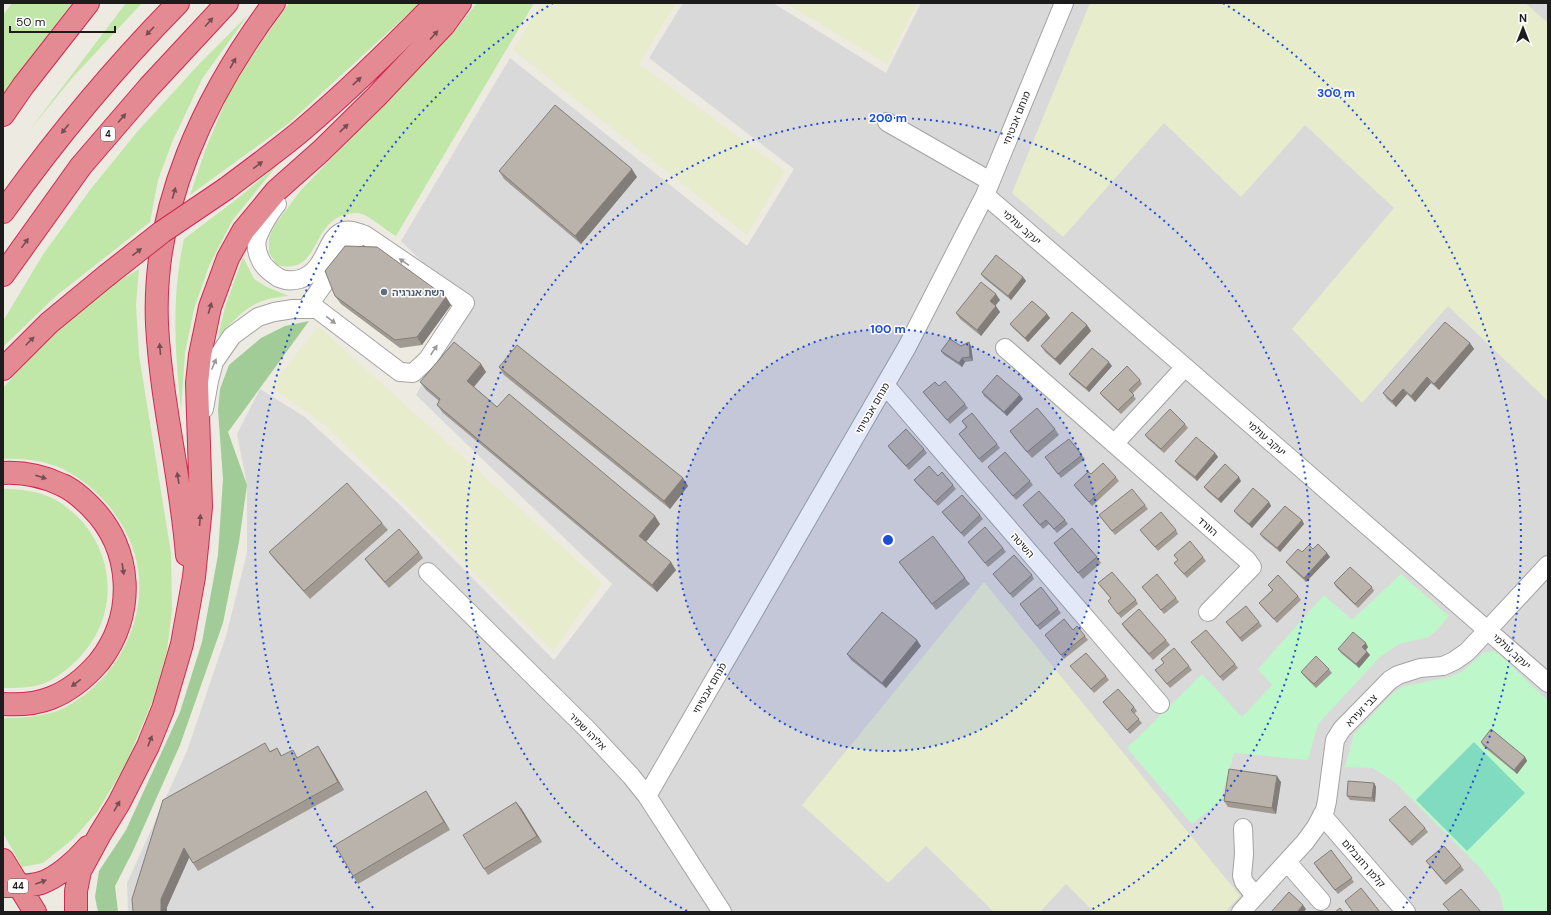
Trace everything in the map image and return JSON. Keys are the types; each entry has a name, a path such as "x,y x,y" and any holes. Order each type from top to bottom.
{"highway":[{"path":"3,115 23,86 88,3"},
{"path":"23,86 70,40 104,3"},
{"path":"3,212 72,121 128,56 178,3"},
{"name":"4","path":"3,275 81,166 149,86 227,3"},
{"path":"189,600 185,531 165,398 157,324 157,287 160,256 170,208 194,137 236,57 274,3"},
{"path":"3,369 49,323 106,276 162,232 227,188 274,153 352,86 436,3"},
{"path":"76,912 76,890 80,871 148,746 163,709 182,644 198,545 201,506 198,376 203,336 217,285 228,258 243,231 276,191 320,151 412,60 444,24 460,3"},
{"path":"3,473 17,472 49,479 63,485 84,500 102,520 117,544 124,572 125,590 120,624 113,641 91,671 64,692 50,699 28,703 3,704"},
{"path":"11,886 41,883 57,875 80,856 100,834"},
{"name":"44","path":"3,860 11,886 34,912"}],"street":[{"name":"מנחם אבטיחי","path":"647,796 885,385 937,290 988,188 1064,3"},
{"name":"יעקב עולמי","path":"887,122 988,188 1184,367 1548,683"},
{"path":"199,457 203,410 208,381 214,362 229,340 243,327 258,317 274,312 293,309 316,309 400,372 413,372 428,359 465,303 365,235 354,231 344,231 336,237 316,270 308,276 294,281 284,280 272,274 263,266 257,252 257,238 265,219 290,186 320,151"},
{"path":"306,309 360,233"},
{"name":"הוורד","path":"1005,348 1247,560 1252,567 1208,612"},
{"path":"1114,444 1184,367"},
{"name":"השיטה","path":"885,385 1160,704"},
{"name":"צבי זעירא","path":"1241,912 1287,862 1316,827 1327,801 1335,740 1342,729 1390,680 1398,675 1420,668 1443,666 1454,661 1467,652 1548,565"},
{"name":"אליהו שמיר","path":"428,572 587,729 631,776 647,796 722,912"},
{"name":"קלמן רוזנבלום","path":"1322,814 1406,912"},
{"path":"1242,828 1244,854 1242,876 1244,882 1256,896"},
{"path":"1287,862 1321,901"}],"shaded area":[{"path":"683,3 773,3 886,73 921,3 1548,3 1548,912 128,912 127,883 187,751 226,636 247,553 247,485 237,434 260,389 305,417 396,501 554,660 612,584 416,395 465,304 401,241 510,58 747,246 794,169 649,58"}],"green space":[{"path":"12,3 74,3 3,97 3,15"},
{"path":"126,3 142,3 73,77 29,131"},
{"path":"289,3 420,3 289,123 190,195 206,148 234,81"},
{"path":"477,3 534,3 396,236 362,214 348,214 333,220 325,229 308,257 301,263 291,266 277,265 269,253 269,238 274,226 301,190 457,28"},
{"path":"542,3 676,3 639,64 785,171 747,235 513,50"},
{"path":"786,3 917,3 887,64"},
{"path":"1090,3 1525,3 1548,23 1548,401 1448,306 1362,403 1292,329 1394,208 1305,125 1241,197 1164,123 1063,237 1012,193"},
{"path":"248,15 202,79 173,140 158,180 150,222 56,296 3,347 3,321 44,253 90,190 137,132 200,63"},
{"path":"278,164 232,221 209,266 194,309 185,353 181,410 175,324 177,282 184,239 242,195"},
{"path":"243,257 254,279 267,287 289,296 256,303 241,313 218,337 225,307"},
{"path":"139,269 136,305 139,355 171,553 172,610 167,651 153,700 125,766 97,812 73,839 43,863 22,867 3,833 3,718 35,716 58,711 83,696 97,684 109,671 128,640 138,605 139,587 138,569 130,540 115,514 95,491 70,473 46,463 20,459 3,459 3,388 39,349 77,312 113,284"},
{"path":"309,321 228,432 247,485 239,542 223,623 180,745 133,851 115,886 118,912 98,912 95,897 99,871 126,830 180,712 202,642 218,555 223,479 218,410 220,389 229,365 261,338 285,326"},
{"path":"318,326 602,583 553,651 326,426 271,387"},
{"path":"3,489 23,490 44,494 56,500 74,514 89,530 99,549 106,569 108,590 105,611 97,632 85,651 67,669 56,677 40,685 30,687 3,688"},
{"path":"1401,574 1449,616 1436,631 1428,637 1399,644 1380,657 1318,724 1308,760 1234,753 1220,801 1192,824 1127,748 1202,674 1242,717 1272,685 1258,669 1324,595 1352,620"},
{"path":"984,582 1240,896 1225,912 1094,912 1066,884 1040,912 994,912 926,846 888,883 802,805"},
{"path":"1493,651 1499,654 1548,701 1548,912 1504,912 1500,894 1481,869 1397,784 1373,768 1345,767 1354,734 1394,692 1405,686 1450,677 1464,670 1483,653"},
{"path":"1474,742 1525,793 1467,851 1416,800"}],"building":[{"path":"555,105 632,169 575,236 499,171"},
{"name":"רשת אנרגיה","path":"345,246 377,247 446,297 417,337 395,340 335,296 325,271"},
{"path":"996,255 1023,277 1008,296 981,274"},
{"path":"981,282 996,294 990,301 996,306 977,330 956,313"},
{"path":"1032,301 1047,314 1025,338 1010,324"},
{"path":"1072,312 1087,325 1055,359 1041,346"},
{"path":"1445,322 1470,343 1434,384 1427,377 1411,396 1403,389 1392,401 1383,393"},
{"path":"950,339 961,346 969,342 970,357 962,358 959,363 941,351"},
{"path":"454,342 481,364 467,381 497,407 509,394 655,516 639,536 671,562 652,585 437,405 440,399 420,382"},
{"path":"517,345 683,478 664,501 499,367"},
{"path":"1092,348 1109,362 1086,388 1069,374"},
{"path":"1127,366 1140,380 1129,390 1134,395 1118,410 1100,393"},
{"path":"997,375 1020,395 1004,412 982,392"},
{"path":"945,381 965,404 947,420 923,392 935,382 939,386"},
{"path":"1037,408 1055,429 1027,452 1010,431"},
{"path":"1170,409 1185,424 1161,449 1145,435"},
{"path":"972,413 997,444 979,459 959,434 967,427 962,421"},
{"path":"906,429 924,449 906,466 888,446"},
{"path":"1196,437 1215,453 1195,477 1175,461"},
{"path":"1069,439 1082,455 1058,474 1045,457"},
{"path":"1005,452 1030,481 1013,496 988,467"},
{"path":"1103,463 1116,477 1089,502 1074,485 1088,472 1091,474"},
{"path":"1225,464 1239,477 1218,499 1204,487"},
{"path":"929,466 938,476 942,472 953,485 935,502 914,480"},
{"path":"347,483 382,523 304,591 269,552"},
{"path":"1253,488 1269,502 1249,524 1234,511"},
{"path":"1132,489 1145,505 1112,531 1099,515"},
{"path":"1039,491 1065,520 1054,529 1046,520 1040,525 1023,505"},
{"path":"962,495 980,515 961,533 942,512"},
{"path":"1285,506 1302,520 1277,548 1260,534"},
{"path":"1161,512 1176,530 1155,547 1140,530"},
{"path":"985,527 1003,548 985,563 968,542"},
{"path":"1072,528 1097,557 1078,573 1054,543"},
{"path":"399,529 419,552 385,582 365,559"},
{"path":"933,536 965,578 932,604 899,562"},
{"path":"1190,541 1203,557 1184,574 1174,563 1178,560 1174,555"},
{"path":"1318,544 1327,553 1304,578 1286,562 1298,549 1302,552 1309,545 1313,549"},
{"path":"1014,555 1032,575 1010,594 993,574"},
{"path":"1350,567 1372,587 1355,604 1334,583"},
{"path":"1112,572 1136,600 1118,614 1108,601 1111,598 1098,583"},
{"path":"1157,574 1176,598 1161,610 1142,587"},
{"path":"1278,575 1298,596 1274,619 1259,603 1273,590 1268,585"},
{"path":"1041,587 1058,609 1037,626 1020,604"},
{"path":"1246,606 1259,622 1240,638 1226,622"},
{"path":"1139,609 1166,640 1149,654 1122,624"},
{"path":"882,612 917,640 882,683 847,654"},
{"path":"1064,619 1073,630 1077,626 1085,636 1061,655 1045,635"},
{"path":"1206,630 1235,664 1220,677 1191,642"},
{"path":"1353,632 1366,643 1362,647 1367,652 1356,664 1338,649"},
{"path":"1174,648 1189,666 1167,684 1155,670 1164,663 1161,659"},
{"path":"1086,653 1106,676 1091,689 1070,666"},
{"path":"1316,656 1329,669 1314,684 1301,672"},
{"path":"1118,689 1134,707 1131,710 1139,719 1127,730 1103,702"},
{"path":"1491,729 1525,757 1514,770 1481,742"},
{"path":"265,743 270,752 277,748 281,756 293,750 297,758 318,746 338,782 193,863 184,848 161,899 161,912 133,912 132,899 163,800"},
{"path":"1229,769 1277,776 1272,808 1224,801"},
{"path":"1348,781 1374,783 1372,798 1347,796"},
{"path":"426,791 444,822 353,876 335,845"},
{"path":"516,802 537,836 484,869 463,835"},
{"path":"1405,806 1425,828 1410,842 1389,820"},
{"path":"1444,846 1461,866 1444,881 1426,861"},
{"path":"1331,850 1352,878 1335,890 1314,863"},
{"path":"1361,888 1380,912 1353,912 1345,901"},
{"path":"1461,889 1481,912 1450,912 1443,904"},
{"path":"1289,892 1303,905 1297,912 1271,912"},
{"path":"1340,908 1343,912 1335,912"}],"place":[{"name":"רשת אנרגיה","path":"384,292"}]}
